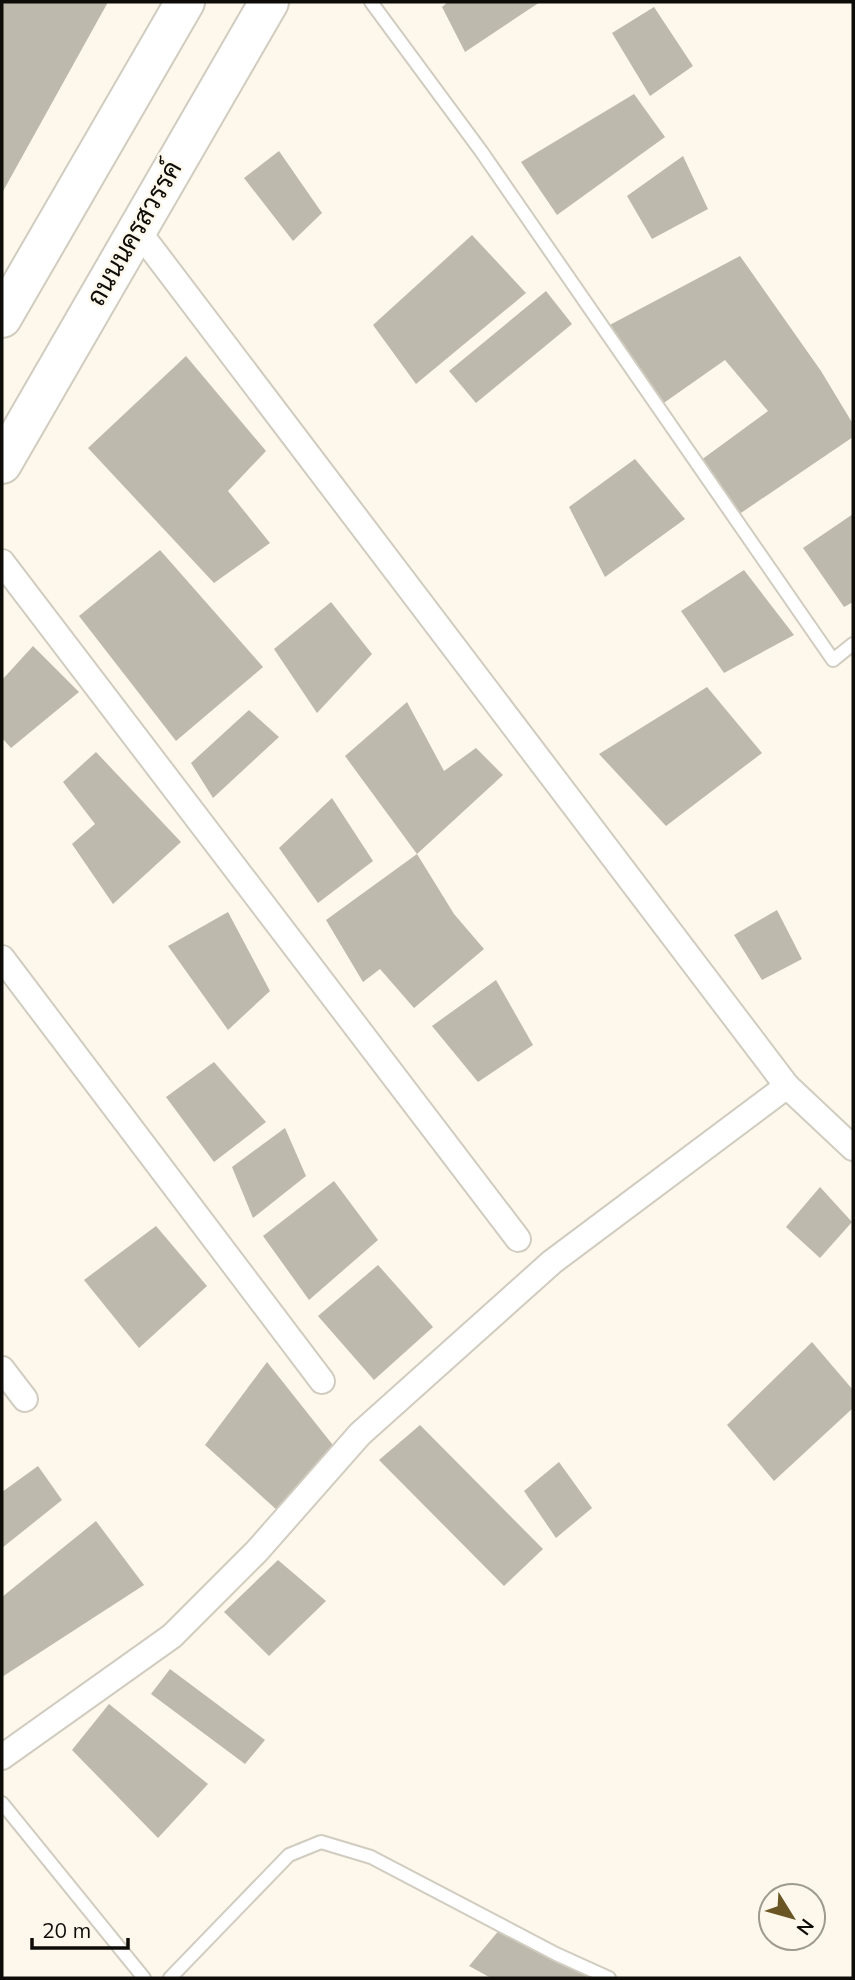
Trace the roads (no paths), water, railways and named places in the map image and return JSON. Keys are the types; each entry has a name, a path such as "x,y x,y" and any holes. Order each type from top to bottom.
{"main road":[{"path":"2,318 185,2"},
{"name":"ถนนนครสวรรค์","path":"2,464 268,2"}],"street":[{"path":"136,228 788,1086 853,1147"},
{"path":"2,562 518,1239"},
{"path":"2,958 322,1381"},
{"path":"2,1757 172,1636 257,1551 360,1434 552,1262 788,1086"},
{"path":"2,1369 25,1399"}],"lane":[{"path":"371,2 481,151 833,660 853,643"},
{"path":"2,1803 144,1978"},
{"path":"170,1978 289,1854 321,1842 371,1857 556,1954 609,1978"}]}
